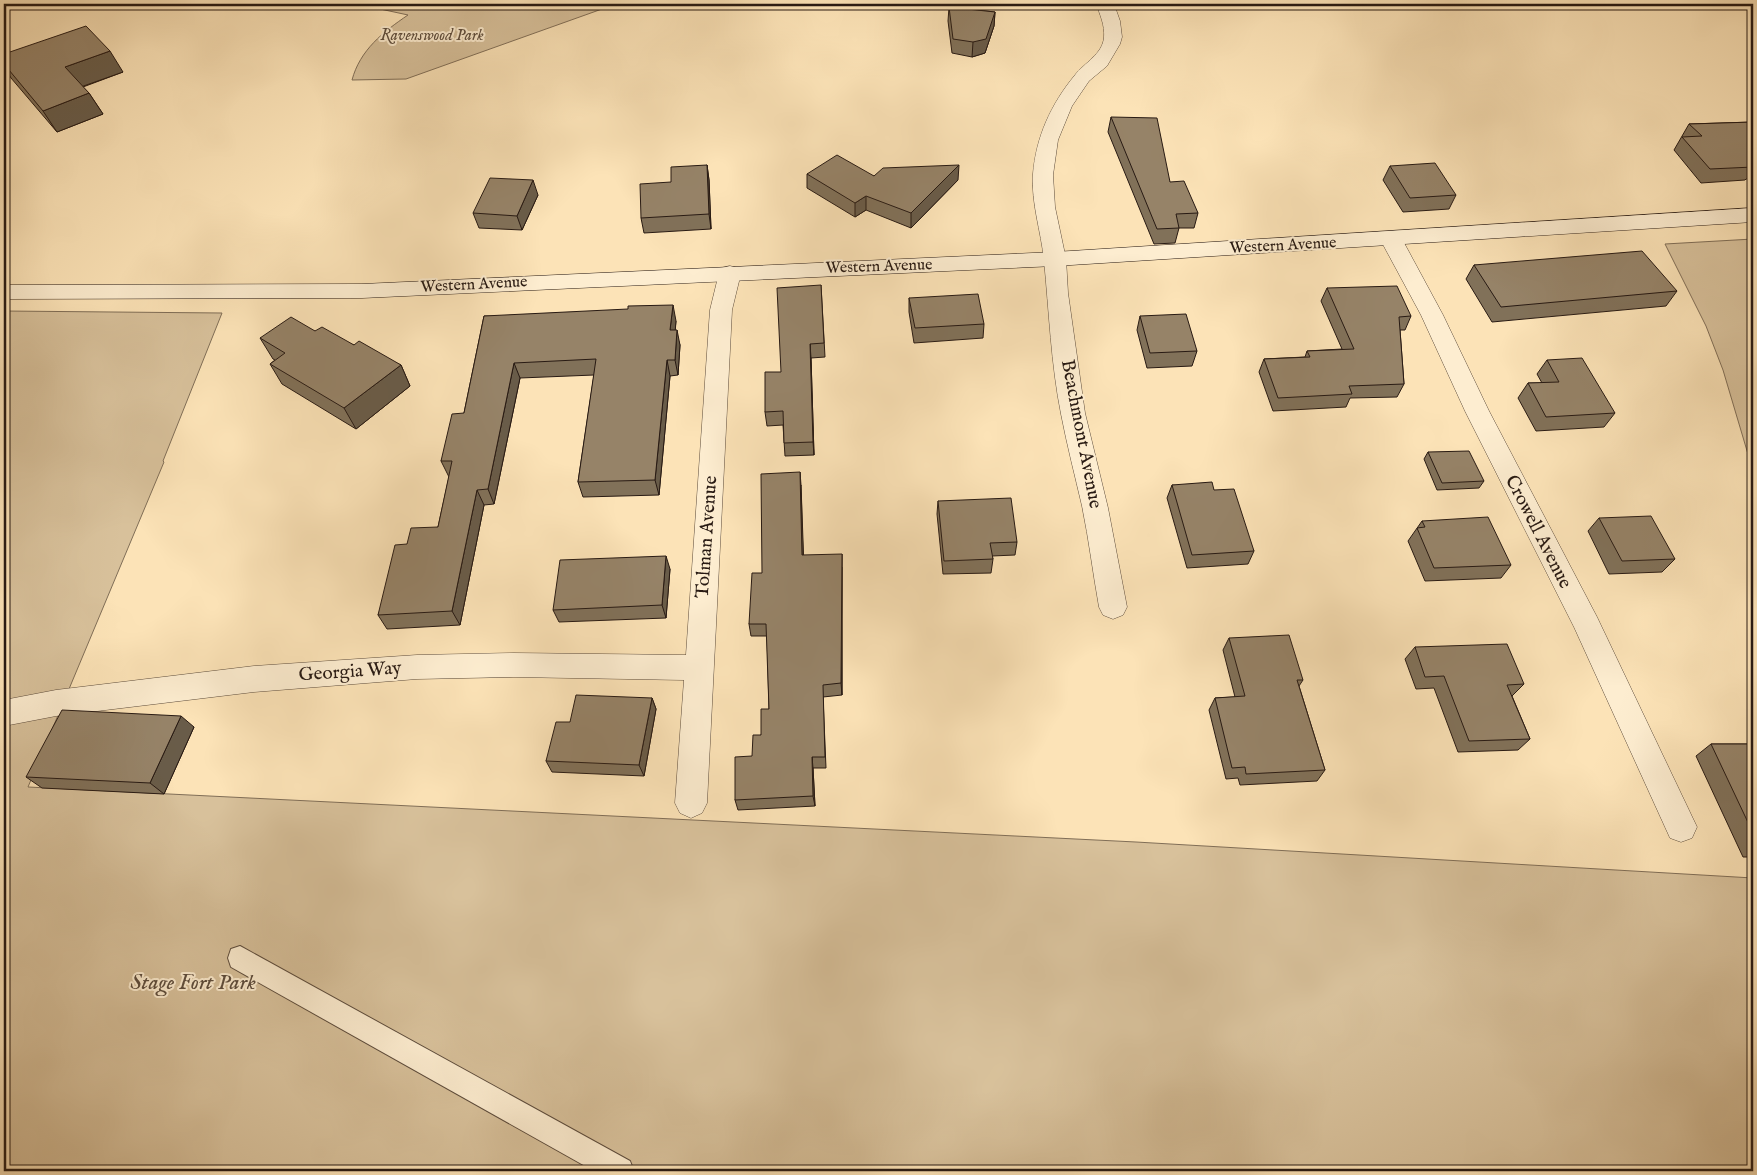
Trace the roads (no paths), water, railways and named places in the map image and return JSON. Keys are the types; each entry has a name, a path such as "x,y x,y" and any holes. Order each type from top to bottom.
{"street":[{"name":"Beachmont Avenue","path":"1105,4 1111,21 1113,37 1108,51 1100,62 1082,78 1073,93 1063,104 1048,140 1043,175 1045,207 1055,259 1057,293 1073,413 1095,508 1113,607"},
{"name":"Western Avenue","path":"4,292 362,291 1055,259 1753,215"},
{"name":"Crowell Avenue","path":"1391,239 1432,316 1481,419 1587,625 1681,827"},
{"name":"Tolman Avenue","path":"691,803 721,310 730,273"},
{"name":"Georgia Way","path":"4,713 56,703 254,679 417,667 514,665 698,668"}],"lane":[{"path":"240,958 620,1171"}],"park label":[{"name":"Ravenswood Park","path":"432,36"},
{"name":"Stage Fort Park","path":"193,983"}]}
